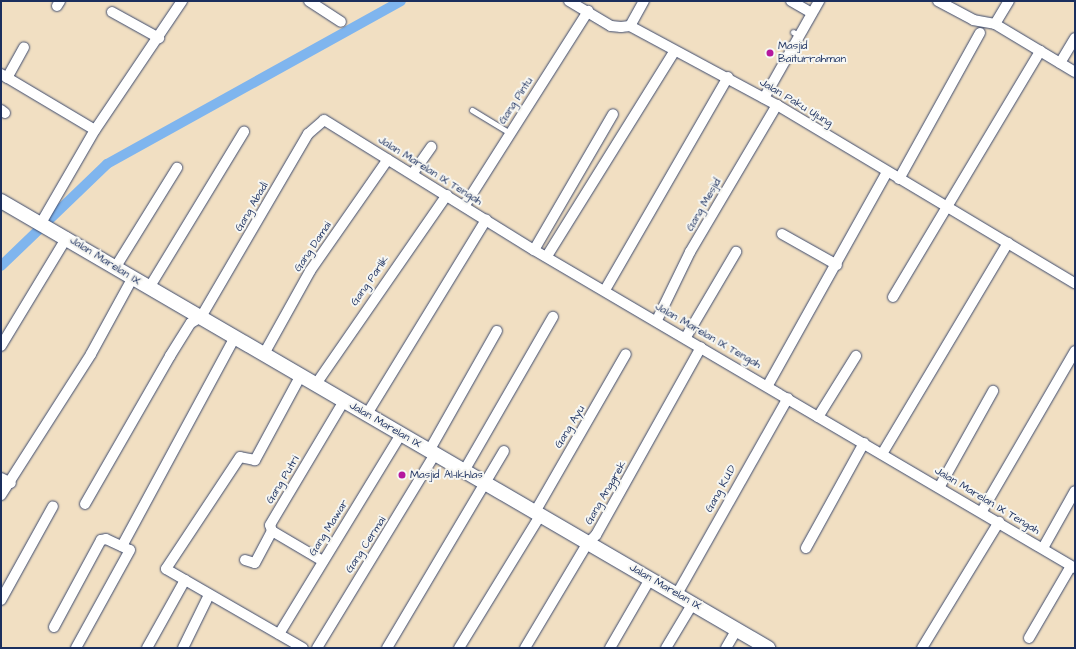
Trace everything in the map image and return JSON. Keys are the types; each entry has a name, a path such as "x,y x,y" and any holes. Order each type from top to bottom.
{"main road":[{"name":"Jalan Marelan IX","path":"1,201 67,237 148,288 235,337 265,352 432,453 587,544 650,578 768,648"}],"street":[{"path":"47,226 95,130 159,38 182,1"},
{"path":"309,1 341,22"},
{"path":"569,1 611,26 630,26 644,1"},
{"path":"791,1 812,13"},
{"path":"764,98 796,34 819,1"},
{"path":"938,1 973,20 995,24 1075,72"},
{"path":"995,24 1009,1"},
{"path":"112,12 159,38"},
{"name":"Gang Pintu","path":"465,205 588,12"},
{"name":"Jalan Paku Ujung","path":"630,26 674,52 728,77 743,82 764,98 887,172 1008,243 1074,279"},
{"path":"899,179 980,33"},
{"path":"1060,63 1075,38"},
{"path":"24,47 4,76 95,130"},
{"path":"893,297 1040,51"},
{"path":"547,256 674,52"},
{"path":"605,290 728,77"},
{"name":"Gang Mesjid","path":"657,320 690,252 777,105"},
{"path":"534,250 613,114"},
{"name":"Gang Abadi","path":"201,317 308,134 324,120 331,123"},
{"name":"Jalan Marelan IX Tengah","path":"331,123 465,205 534,250 547,256 768,385 818,417 940,486 1073,567"},
{"path":"148,288 244,132"},
{"path":"413,173 431,147"},
{"name":"Gang Damai","path":"265,352 310,271 388,159"},
{"path":"115,268 177,168"},
{"path":"768,385 837,265 887,172"},
{"name":"Gang Parlik","path":"316,384 447,195"},
{"path":"367,414 486,220"},
{"path":"782,234 837,265"},
{"path":"1,346 67,237"},
{"path":"882,454 1008,243"},
{"path":"686,337 736,252"},
{"path":"1,496 11,483 91,354 132,278"},
{"path":"85,504 170,356 191,323 201,317"},
{"path":"464,471 554,317"},
{"name":"Gang Cermai","path":"317,648 432,453 497,331"},
{"path":"122,546 235,337"},
{"name":"Gang Anggrek","path":"525,648 587,544 596,535 701,347"},
{"path":"982,511 1075,351"},
{"name":"Gang Ayu","path":"459,648 538,514 626,354"},
{"path":"818,417 856,356"},
{"path":"301,375 255,460 240,457 166,568 283,641 303,648"},
{"path":"940,486 993,391"},
{"name":"Gang K.U.D","path":"677,594 788,398"},
{"name":"Gang Putri","path":"246,560 255,563 272,531 270,526 344,401"},
{"name":"Gang Mawar","path":"283,641 323,561 401,434"},
{"path":"806,548 864,443"},
{"path":"387,648 504,451"},
{"path":"1,478 11,483"},
{"path":"1043,548 1075,491"},
{"path":"1,600 53,506"},
{"path":"922,648 999,522"},
{"path":"272,531 323,561"},
{"path":"54,627 101,540 122,546 130,552 76,648"},
{"path":"1029,638 1073,567"},
{"path":"610,648 650,578"},
{"path":"147,648 184,580"},
{"path":"183,648 210,595"},
{"path":"666,648 693,604"},
{"path":"726,648 737,629"}],"lane":[{"path":"472,110 510,133"}],"waterway":[{"path":"1,266 107,164 401,1"}],"place":[{"name":"Masjid Baiturrahman","path":"770,53"},
{"name":"Masjid Al-Ikhlas","path":"402,475"}]}
